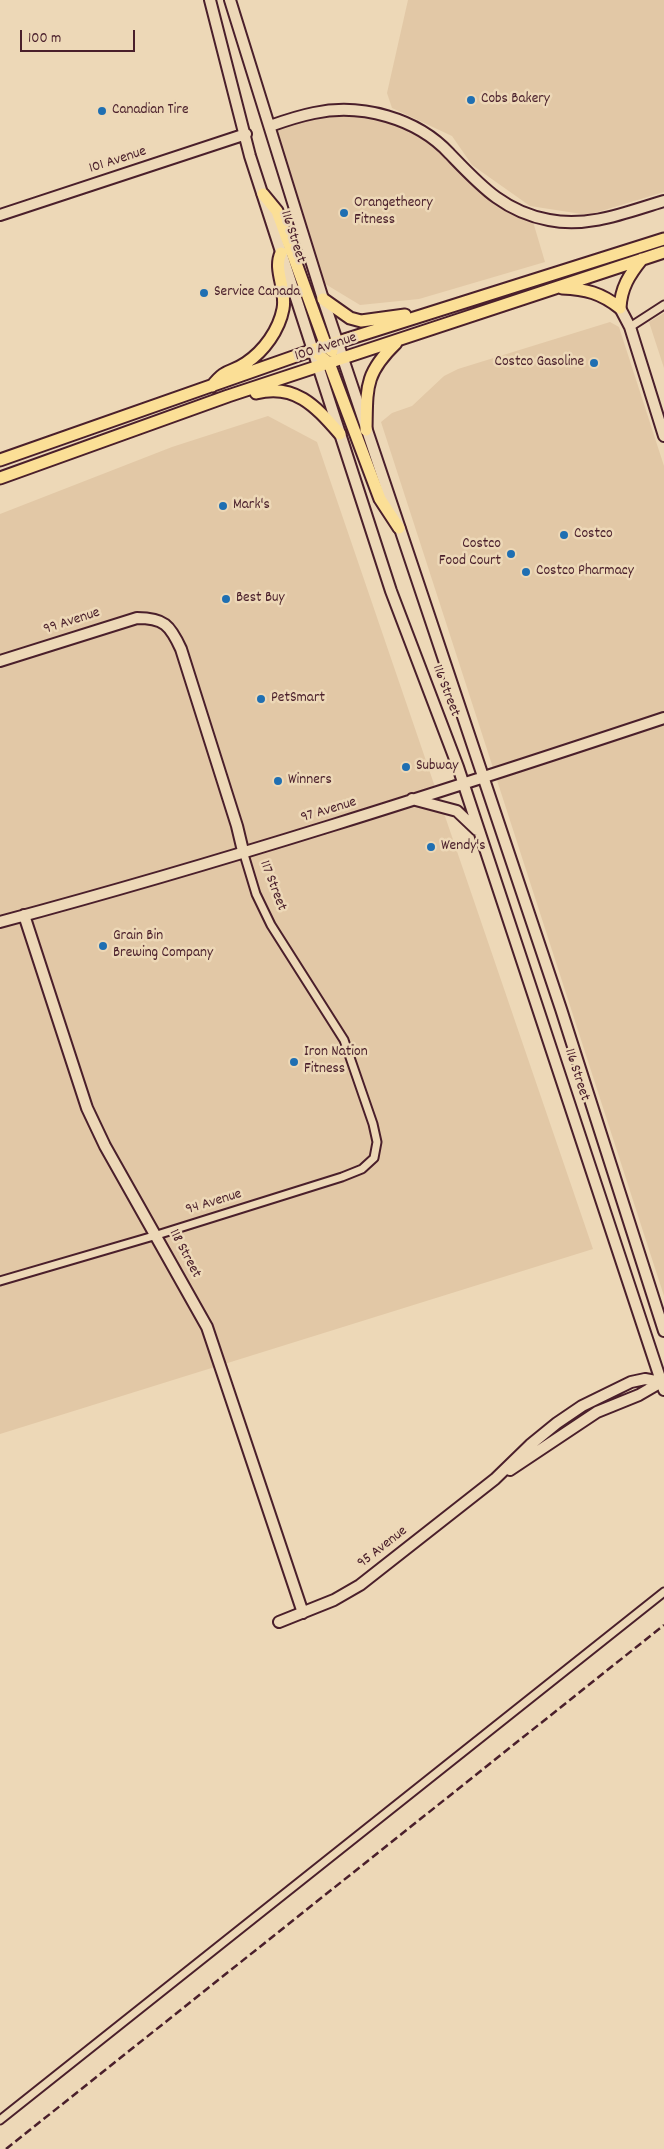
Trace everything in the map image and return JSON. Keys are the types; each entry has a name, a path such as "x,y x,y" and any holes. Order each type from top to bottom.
{"main road":[{"path":"263,194 277,212 326,346 344,358"},
{"name":"100 Avenue","path":"0,460 326,346 664,239"},
{"path":"211,387 222,373 246,363 263,348 274,332 284,308 285,293 277,262 281,252"},
{"name":"100 Avenue","path":"0,478 228,396 664,252"},
{"path":"620,308 620,297 625,282 642,259"},
{"path":"554,287 595,292 605,296 620,308"},
{"path":"323,298 350,318 361,321 439,310"},
{"path":"366,430 367,391 373,367 399,340"},
{"path":"314,350 324,365 380,499 399,528"},
{"path":"228,396 240,397 266,390 287,392 314,405 340,434"}],"street":[{"name":"116 Street","path":"210,0 263,194 314,350"},
{"name":"116 Street","path":"230,0 366,430 484,778 664,1331"},
{"path":"270,126 314,112 351,110 376,113 402,121 428,134 440,143 482,188 501,201 521,212 549,220 577,223 605,219 664,201"},
{"name":"101 Avenue","path":"0,215 246,134"},
{"path":"630,327 664,305"},
{"path":"620,308 630,327 664,436"},
{"name":"116 Street","path":"324,365 340,434 391,591 464,785 663,1384"},
{"name":"99 Avenue","path":"0,661 116,623 137,618 154,618"},
{"name":"117 Street","path":"154,618 168,626 181,649 238,826 243,851 256,894 271,925 344,1040 373,1124 377,1142 374,1158"},
{"name":"97 Avenue","path":"0,922 138,885 243,851 328,828 664,718"},
{"path":"412,800 457,810 480,833"},
{"name":"118 Street","path":"24,915 87,1108 106,1146 207,1327 303,1613"},
{"name":"94 Avenue","path":"0,1280 157,1235 342,1177 362,1170 374,1158"},
{"name":"95 Avenue","path":"279,1622 334,1600 360,1584 495,1479 597,1412 663,1384"},
{"path":"0,2120 664,1592"}],"shaded area":[{"path":"408,0 664,0 664,192 588,215 530,206 472,165 452,136 392,108 387,93"},
{"path":"315,112 376,113 428,134 471,177 531,215 545,262 419,299 360,305 317,279 270,126"},
{"path":"664,313 664,368 649,322"},
{"path":"610,322 619,327 664,466 664,1296 381,422 392,413 412,406 444,376 458,369"},
{"path":"268,416 317,442 593,1249 0,1434 0,514 172,447"}],"railway":[{"path":"6,2149 664,1625"}],"place":[{"name":"Cobs Bakery","path":"471,100"},
{"name":"Canadian Tire","path":"102,111"},
{"name":"Orangetheory Fitness","path":"344,213"},
{"name":"Service Canada","path":"204,293"},
{"name":"Costco Gasoline","path":"594,363"},
{"name":"Mark's","path":"223,506"},
{"name":"Costco","path":"564,535"},
{"name":"Costco Food Court","path":"511,554"},
{"name":"Costco Pharmacy","path":"526,572"},
{"name":"Best Buy","path":"226,599"},
{"name":"PetSmart","path":"261,699"},
{"name":"Subway","path":"406,767"},
{"name":"Winners","path":"278,781"},
{"name":"Wendy's","path":"431,847"},
{"name":"Grain Bin Brewing Company","path":"103,946"},
{"name":"Iron Nation Fitness","path":"294,1062"}]}
